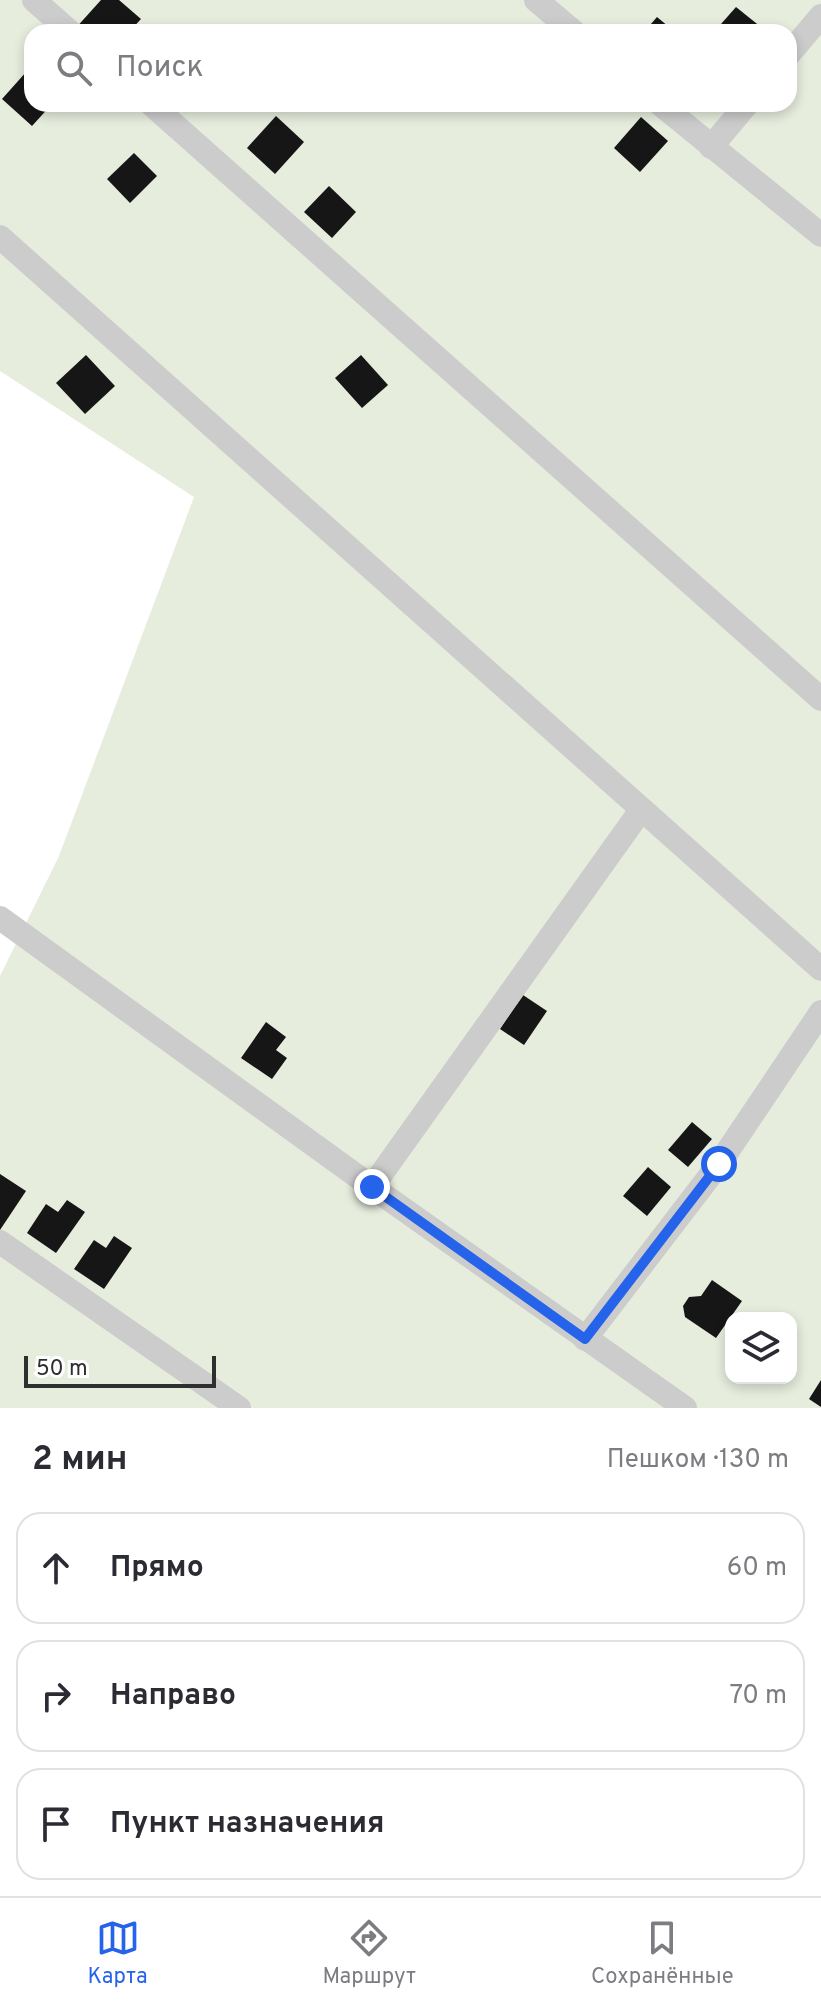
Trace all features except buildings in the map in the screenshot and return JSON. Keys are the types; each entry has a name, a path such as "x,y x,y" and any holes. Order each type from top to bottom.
{"street":[{"path":"34,0 61,24"},
{"path":"536,0 564,24"},
{"path":"797,44 821,16"},
{"path":"160,112 821,699"},
{"path":"669,112 821,235"},
{"path":"711,147 740,112"},
{"path":"0,237 821,969"},
{"path":"372,1187 641,810"},
{"path":"0,918 685,1408"},
{"path":"585,1339 719,1164 821,1012"},
{"path":"0,1242 239,1408"}],"green space":[{"path":"0,0 821,0 821,1408 0,1408 0,976 59,856 194,497 0,371"}],"route":[{"path":"372,1187 585,1339 719,1164"}]}
